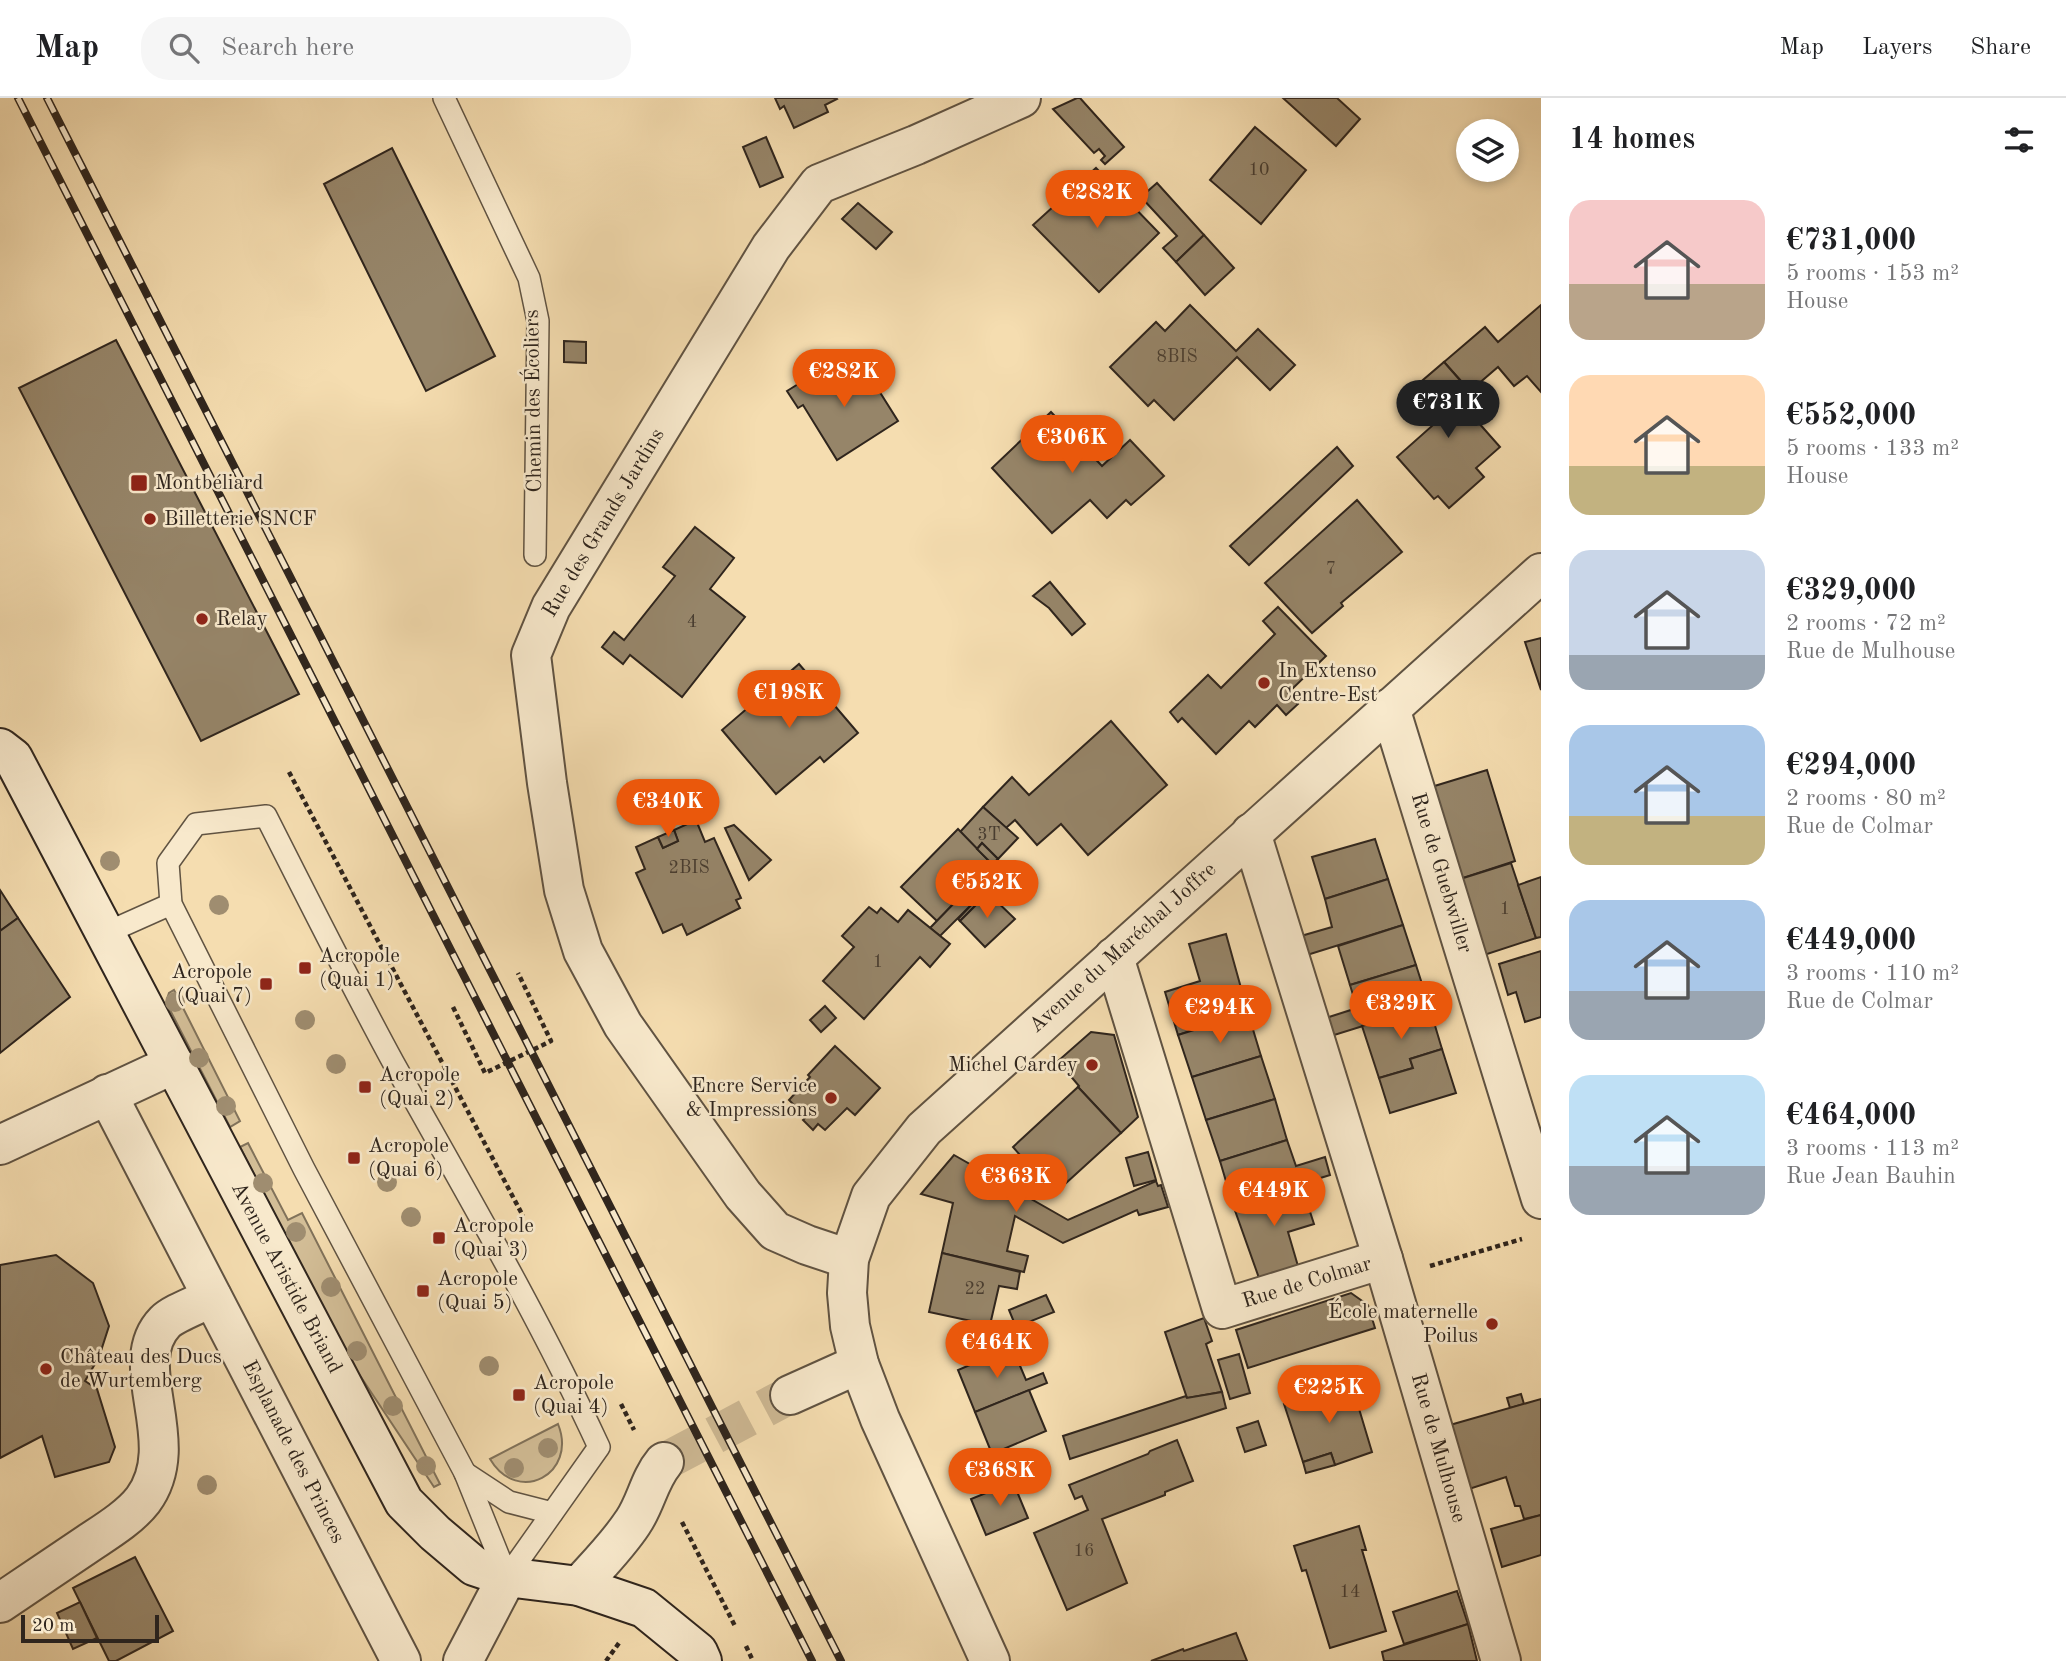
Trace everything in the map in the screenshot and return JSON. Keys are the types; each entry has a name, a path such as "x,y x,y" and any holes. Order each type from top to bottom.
{"street":[{"name":"Rue des Grands Jardins","path":"849,1259 775,1231 743,1195 623,1026 598,981 583,951 564,890 531,655 551,607 764,258 820,184 1021,98"},
{"name":"Avenue du Maréchal Joffre","path":"990,1661 880,1419 859,1364 850,1326 847,1293 849,1259 871,1196 924,1129 1541,573"},
{"name":"Rue de Guebwiller","path":"1390,708 1541,1199"},
{"name":"Avenue Aristide Briand","path":"0,748 13,758 404,1502 474,1566 507,1577 579,1586 644,1608 698,1652 702,1661"},
{"name":"Rue de Mulhouse","path":"1251,833 1386,1269 1501,1661"},
{"name":"Rue de Colmar","path":"1114,957 1222,1309 1386,1269"},
{"path":"0,1144 174,1064"},
{"name":"Esplanade des Princes","path":"107,1094 401,1661"},
{"path":"0,1603 115,1525 143,1500 159,1469 161,1443 149,1357 153,1337 167,1320 212,1297"},
{"path":"790,1395 859,1364"},
{"path":"579,1586 614,1548 635,1519 660,1467"},
{"path":"463,1661 507,1577"}],"lane":[{"name":"Chemin des Écoliers","path":"444,98 529,278 538,321 535,555"},
{"path":"266,816 339,961 474,1207 576,1398 599,1447 507,1577 466,1473 304,1169 170,904 168,863 196,824 266,816"},
{"path":"106,933 170,904"},
{"path":"466,1473 509,1502 552,1513"}],"path":[{"path":"289,772 529,1227"},
{"path":"453,1007 485,1073 551,1041 518,973"},
{"path":"1386,1269 1528,1237"},
{"path":"618,1398 660,1467 753,1661"}],"shaded area":[{"path":"174,990 240,1121 230,1127 169,1008 167,999 169,993"},
{"path":"248,1143 288,1220 302,1213 440,1484 434,1487 349,1359 240,1147"},
{"path":"558,1424 562,1442 560,1457 553,1469 542,1478 529,1482 515,1480 502,1473 490,1459"}],"building":[{"path":"775,98 837,99 825,105 828,112 794,128 784,106 780,109"},
{"path":"1080,98 1124,147 1105,164 1101,160 1105,156 1099,149 1094,153 1053,109"},
{"path":"1283,98 1337,98 1360,119 1336,146"},
{"path":"1255,127 1306,170 1261,224 1210,180"},
{"path":"766,137 783,177 760,187 743,147"},
{"path":"392,148 495,356 426,391 324,184"},
{"path":"1096,168 1159,233 1099,292 1033,225"},
{"path":"1157,183 1204,235 1176,262 1163,248 1177,236 1141,197"},
{"path":"858,203 892,232 876,249 842,219"},
{"path":"1204,235 1234,268 1205,295 1176,262"},
{"path":"1190,305 1236,351 1258,329 1295,365 1270,390 1237,357 1174,420 1154,400 1148,406 1110,367 1156,322 1165,331"},
{"path":"1541,305 1541,392 1527,376 1514,386 1498,367 1470,391 1444,362 1485,327 1498,342"},
{"path":"116,340 299,694 201,741 19,388"},
{"path":"564,341 586,342 586,363 564,362"},
{"path":"1444,362 1473,395 1462,404 1500,447 1476,468 1484,477 1449,508 1438,496 1434,499 1397,457 1432,426 1422,414 1431,406 1416,386"},
{"path":"864,367 898,421 837,460 803,405 798,408 787,391 824,368 835,385"},
{"path":"1051,412 1102,466 1130,440 1164,476 1131,505 1126,500 1107,518 1090,500 1052,533 992,468"},
{"path":"1337,447 1353,466 1249,565 1230,546"},
{"path":"1357,500 1402,552 1341,603 1343,606 1312,633 1265,583"},
{"path":"695,527 734,558 710,589 745,617 682,697 630,655 623,664 602,647 614,632 624,640 675,576 663,567"},
{"path":"1050,582 1085,624 1072,635 1049,608 1033,596"},
{"path":"1278,607 1326,656 1288,693 1298,704 1286,715 1277,705 1255,727 1249,721 1216,754 1182,718 1178,722 1170,712 1208,675 1221,688 1275,634 1263,621"},
{"path":"1541,638 1541,690 1525,642"},
{"path":"799,664 858,733 824,762 820,757 776,794 722,730"},
{"path":"1111,721 1167,785 1088,855 1061,824 1037,845 1015,820 1006,828 983,807 1012,777 1029,795"},
{"path":"1487,770 1515,861 1457,880 1428,788"},
{"path":"983,807 1018,838 998,859 982,843 977,849 960,832"},
{"path":"696,820 705,842 714,838 741,898 736,900 740,908 687,935 682,924 663,933 636,873 645,869 636,847 658,837 663,848 678,841 674,830"},
{"path":"734,825 771,860 749,880 725,828"},
{"path":"958,829 992,864 937,921 901,887"},
{"path":"674,830 678,841 663,848 658,837"},
{"path":"1375,839 1388,879 1325,899 1312,857"},
{"path":"982,843 998,859 992,864 977,849"},
{"path":"1511,863 1536,938 1481,956 1457,880"},
{"path":"1541,877 1541,937 1536,938 1518,885"},
{"path":"1388,879 1403,925 1307,955 1301,936 1332,927 1325,899"},
{"path":"976,880 988,893 960,921 958,919 974,902 964,893"},
{"path":"0,890 18,918 0,931"},
{"path":"964,893 974,902 940,936 930,928"},
{"path":"988,893 1015,919 985,947 960,921"},
{"path":"869,907 877,913 881,908 898,922 908,910 950,944 930,967 920,957 864,1019 823,981 854,947 842,936"},
{"path":"18,918 70,997 0,1053 0,931"},
{"path":"1403,925 1416,965 1350,985 1338,946"},
{"path":"1226,934 1248,1013 1178,1035 1165,992 1200,981 1189,944"},
{"path":"1541,951 1541,1017 1525,1022 1516,992 1508,995 1499,964"},
{"path":"1416,965 1430,1009 1396,1019 1395,1016 1331,1036 1326,1018 1357,1008 1350,985"},
{"path":"825,1006 836,1018 821,1032 810,1020"},
{"path":"1430,1009 1442,1049 1410,1059 1413,1068 1379,1078 1362,1026"},
{"path":"1248,1013 1261,1056 1192,1077 1178,1035"},
{"path":"1091,1032 1114,1035 1138,1117 1121,1133 1058,1061"},
{"path":"835,1046 880,1088 855,1115 847,1108 825,1130 818,1124 813,1130 803,1120 806,1117 789,1100"},
{"path":"1442,1049 1456,1093 1390,1113 1379,1078 1413,1068 1410,1059"},
{"path":"1261,1056 1275,1099 1206,1120 1192,1077"},
{"path":"1078,1087 1121,1133 1054,1194 1013,1147"},
{"path":"1275,1099 1287,1140 1220,1161 1206,1120"},
{"path":"1287,1140 1296,1166 1325,1157 1330,1175 1233,1205 1220,1161"},
{"path":"1148,1152 1156,1180 1134,1186 1126,1158"},
{"path":"954,1155 1068,1220 1156,1181 1158,1186 1161,1185 1168,1207 1139,1215 1137,1210 1063,1243 1015,1216 1007,1251 1028,1256 1024,1272 942,1253 953,1203 921,1194"},
{"path":"1301,1184 1314,1224 1288,1232 1298,1266 1259,1278 1233,1205"},
{"path":"942,1253 1020,1272 1017,1289 999,1286 990,1325 929,1312"},
{"name":"Château des Ducs de Wurtemberg","path":"56,1255 93,1283 109,1326 99,1357 85,1381 97,1389 115,1447 109,1462 55,1477 42,1436 0,1458 0,1265"},
{"path":"1351,1293 1368,1305 1375,1328 1248,1368 1236,1330"},
{"path":"1046,1295 1054,1312 1016,1327 1009,1310"},
{"path":"1204,1318 1212,1341 1206,1344 1222,1392 1187,1398 1165,1332"},
{"path":"1012,1347 1026,1380 1043,1373 1047,1383 975,1412 958,1370"},
{"path":"1239,1354 1250,1393 1230,1399 1218,1360"},
{"path":"1351,1382 1372,1452 1335,1465 1331,1453 1303,1462 1284,1404"},
{"path":"1029,1390 1046,1431 992,1454 975,1412"},
{"path":"1222,1392 1226,1408 1070,1459 1063,1436 1186,1396"},
{"path":"1521,1394 1524,1404 1510,1408 1507,1398"},
{"path":"1541,1399 1541,1515 1524,1519 1520,1506 1515,1506 1506,1477 1469,1489 1450,1425"},
{"path":"1258,1421 1266,1445 1245,1452 1237,1428"},
{"path":"1177,1440 1193,1481 1165,1492 1165,1495 1102,1519 1127,1583 1067,1610 1034,1533 1088,1510 1082,1496 1075,1499 1069,1485"},
{"path":"1331,1453 1335,1465 1306,1473 1303,1462"},
{"path":"1013,1482 1028,1518 986,1535 971,1499"},
{"path":"1541,1515 1541,1555 1502,1567 1491,1529"},
{"path":"1359,1526 1366,1550 1362,1550 1386,1631 1330,1648 1306,1570 1302,1571 1294,1546"},
{"path":"135,1557 173,1631 116,1661 109,1661 73,1588"},
{"path":"1457,1591 1468,1624 1404,1644 1393,1612"},
{"path":"80,1602 97,1638 73,1649 57,1613"},
{"path":"1468,1624 1477,1661 1384,1661 1382,1652"},
{"path":"1236,1633 1247,1661 1151,1661 1183,1649 1184,1651"}],"tunnel":[{"path":"664,1462 790,1395"}],"railway":[{"path":"18,98 812,1661"},
{"path":"47,98 841,1661"}],"place":[{"name":"Montbéliard","path":"139,483"},
{"name":"Billetterie SNCF","path":"150,519"},
{"name":"Relay","path":"202,619"},
{"name":"In Extenso Centre-Est","path":"1264,683"},
{"name":"Acropole (Quai 1)","path":"305,968"},
{"name":"Acropole (Quai 7)","path":"266,984"},
{"name":"Michel Cardey","path":"1092,1065"},
{"name":"Acropole (Quai 2)","path":"365,1087"},
{"name":"Encre Service & Impressions","path":"831,1098"},
{"name":"Acropole (Quai 6)","path":"354,1158"},
{"name":"Acropole (Quai 3)","path":"439,1238"},
{"name":"Acropole (Quai 5)","path":"423,1291"},
{"name":"École maternelle Poilus","path":"1492,1324"},
{"name":"Château des Ducs de Wurtemberg","path":"46,1369"},
{"name":"Acropole (Quai 4)","path":"519,1395"}]}
